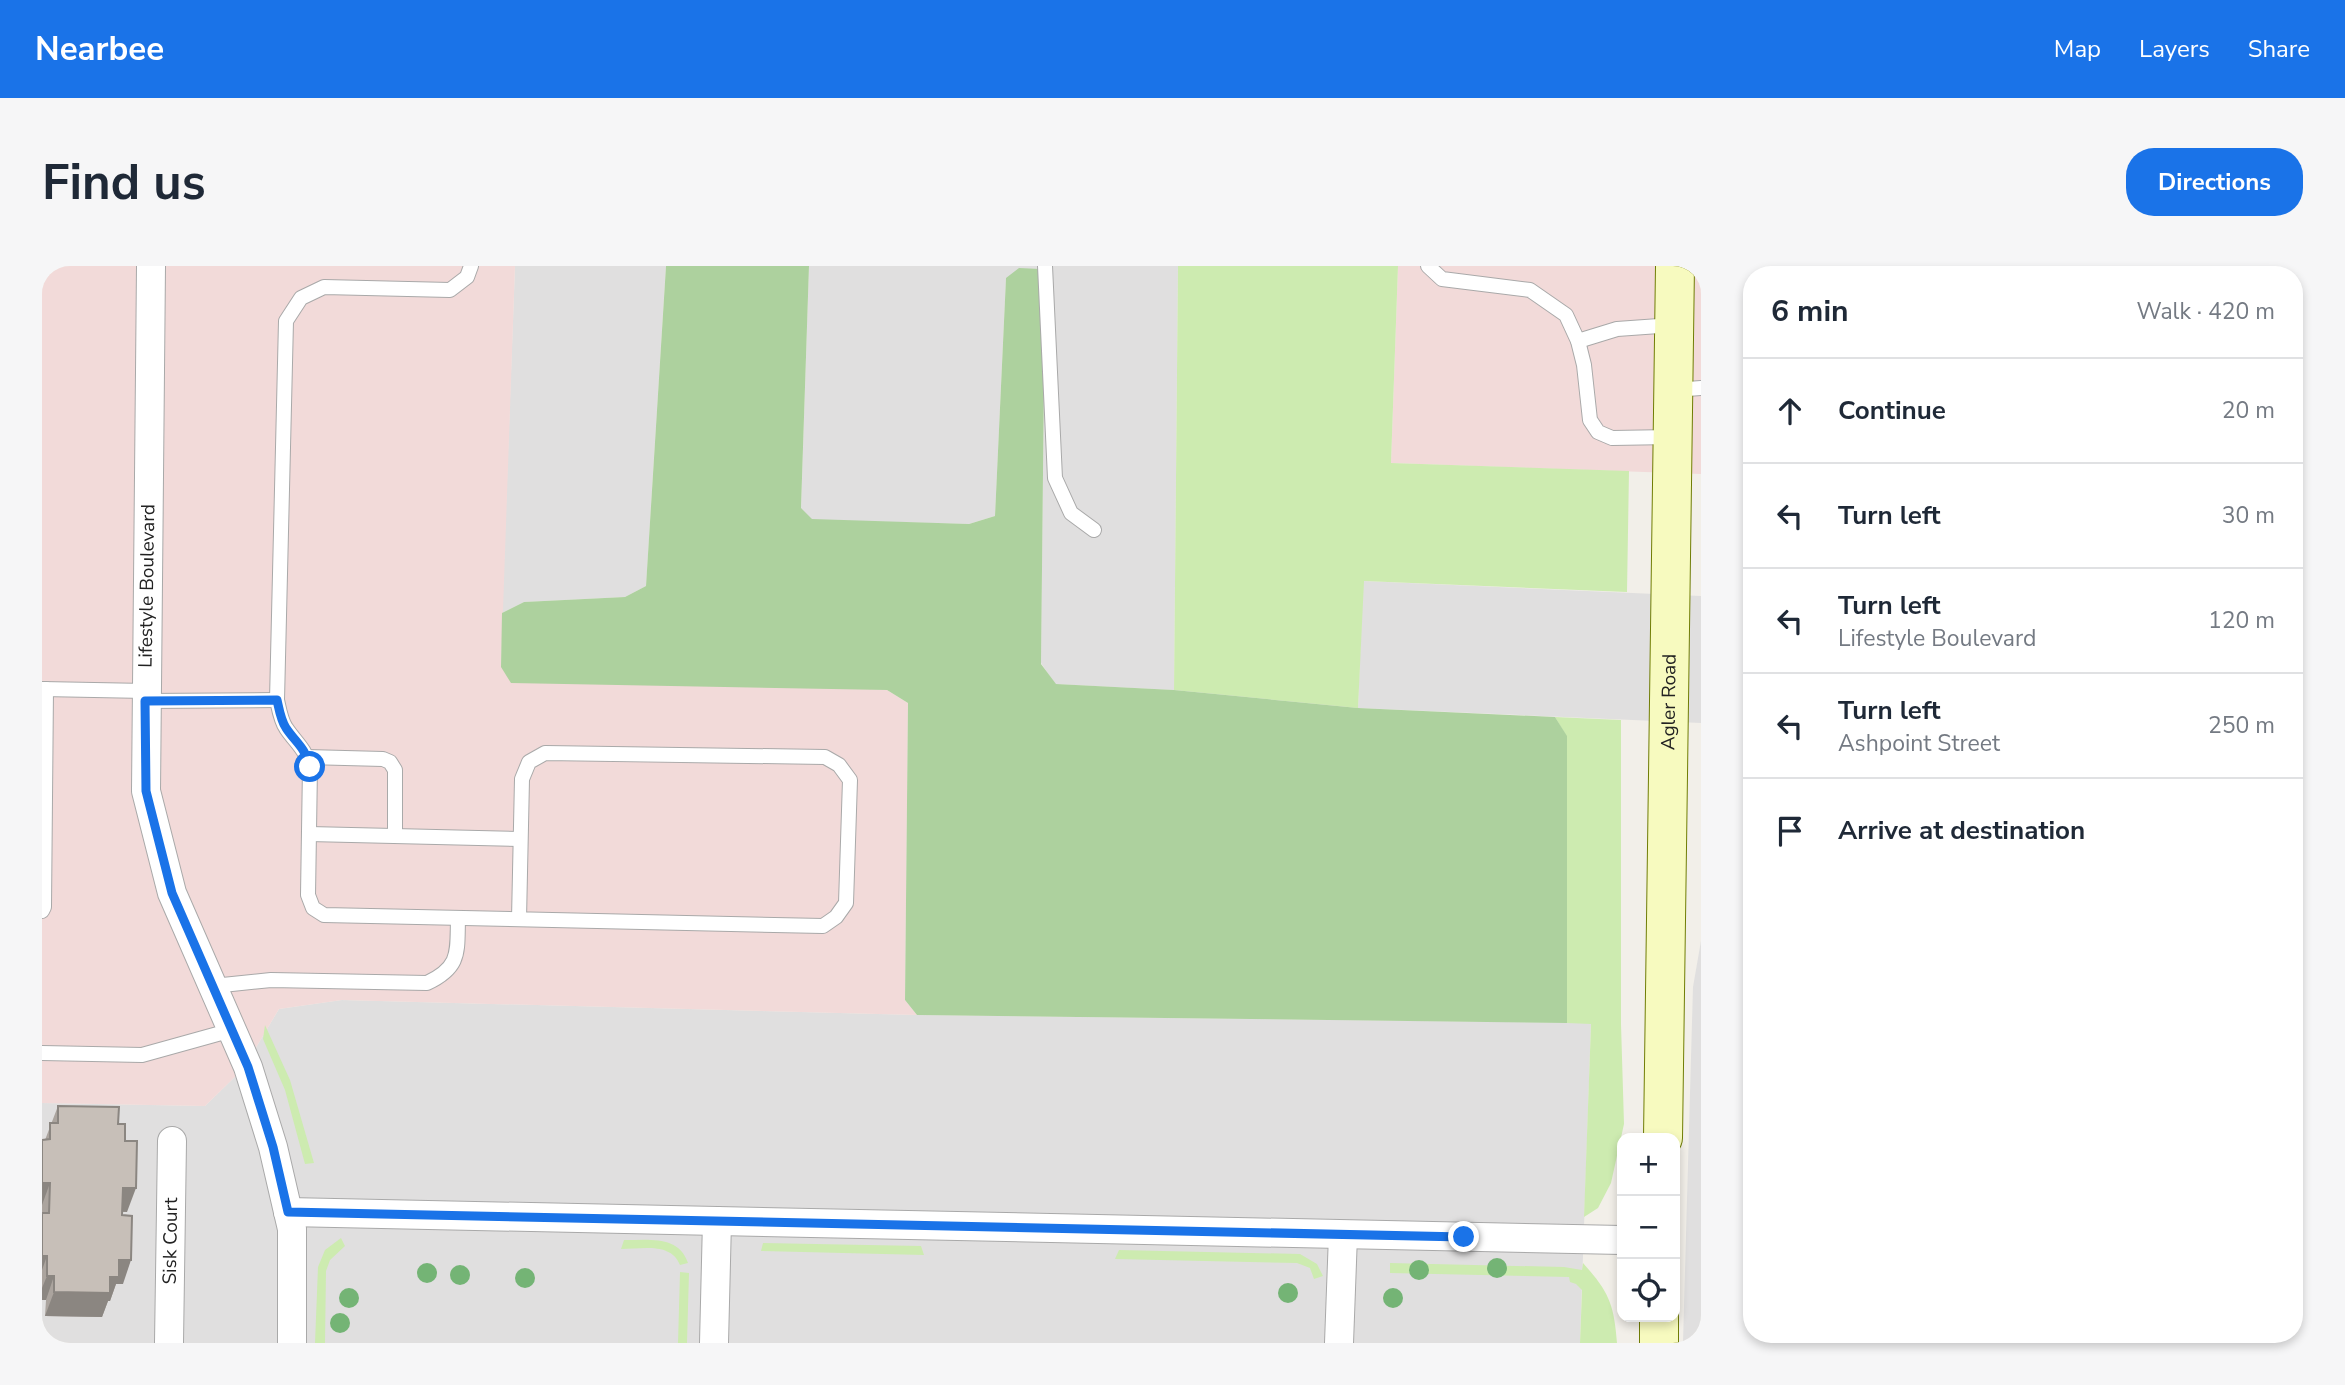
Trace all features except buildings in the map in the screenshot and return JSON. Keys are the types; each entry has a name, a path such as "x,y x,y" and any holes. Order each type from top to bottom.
{"main road":[{"name":"Agler Road","path":"1664,1133 1673,437 1687,389 1675,325 1675,266"},
{"path":"1659,1322 1659,1343"}],"street":[{"name":"Lifestyle Boulevard","path":"151,266 146,791 172,893 248,1067 266,1124 292,1229 292,1343"},
{"name":"Sisk Court","path":"169,1343 172,1141"},
{"path":"288,1212 1617,1240"},
{"path":"714,1343 717,1221"},
{"path":"1339,1343 1343,1235"}],"lane":[{"path":"471,266 467,277 450,290 324,288 301,298 285,321 277,700 285,727 299,742 310,767 308,895 313,908 324,915 822,926 836,917 846,903 850,780 839,765 825,757 545,753 529,762 522,779 519,919"},
{"path":"1045,266 1055,478 1072,513 1094,530"},
{"path":"1428,266 1442,279 1530,290 1566,314 1578,341 1584,365 1590,420 1598,432 1612,438 1673,437"},
{"path":"1578,341 1618,329 1675,325"},
{"path":"42,911 44,689 146,696 277,700"},
{"path":"307,757 383,759 390,762 395,770 394,836"},
{"path":"309,834 520,839"},
{"path":"212,986 271,980 427,983 445,975 457,957 458,919"},
{"path":"42,1053 142,1055 232,1030"}],"shaded area":[{"path":"42,266 515,266 501,667 887,690 908,703 905,1000 917,1015 342,1000 279,1009 243,1069 205,1106 42,1103"},
{"path":"515,266 666,266 646,586 625,597 524,602 502,613"},
{"path":"809,266 1178,266 1174,690 1055,684 1041,663 1045,285 1006,278 995,516 969,524 812,520 801,509"},
{"path":"1398,266 1701,266 1701,474 1391,463"},
{"path":"1363,581 1701,596 1701,723 1358,708"},
{"path":"1701,941 1701,1343 1683,1343 1693,987"},
{"path":"342,1000 917,1015 1591,1023 1580,1343 42,1343 42,1103 205,1106 243,1069 279,1009"}],"green space":[{"path":"666,266 809,266 801,508 812,519 969,524 995,516 1006,278 1019,268 1040,269 1045,284 1041,664 1056,684 1174,690 1358,708 1555,717 1567,736 1567,1023 917,1015 905,1000 908,703 887,690 511,683 501,667 502,613 524,602 625,597 646,586"},
{"path":"1178,266 1398,266 1391,463 1629,471 1627,592 1364,581 1358,708 1174,690"},
{"path":"1555,717 1621,720 1621,1024 1624,1124 1622,1133 1617,1133 1617,1156 1611,1183 1598,1208 1584,1217 1591,1024 1567,1023 1567,737"},
{"path":"265,1025 290,1080 314,1163 305,1164 285,1090 263,1039"},
{"path":"341,1238 345,1246 330,1260 326,1271 325,1343 315,1343 318,1267 325,1250"},
{"path":"624,1240 670,1243 684,1254 688,1263 680,1265 670,1253 655,1248 621,1249"},
{"path":"763,1243 921,1246 924,1255 761,1251"},
{"path":"1119,1250 1300,1254 1317,1264 1323,1276 1314,1279 1310,1268 1297,1263 1115,1259"},
{"path":"1390,1263 1564,1267 1582,1270 1583,1263 1609,1299 1617,1343 1580,1343 1582,1290 1570,1282 1569,1277 1390,1273"},
{"path":"680,1272 689,1273 687,1343 678,1343"}],"route":[{"path":"310,767 299,742 285,727 277,700 145,701 146,791 172,893 248,1067 273,1147 288,1212 1464,1237"}]}
